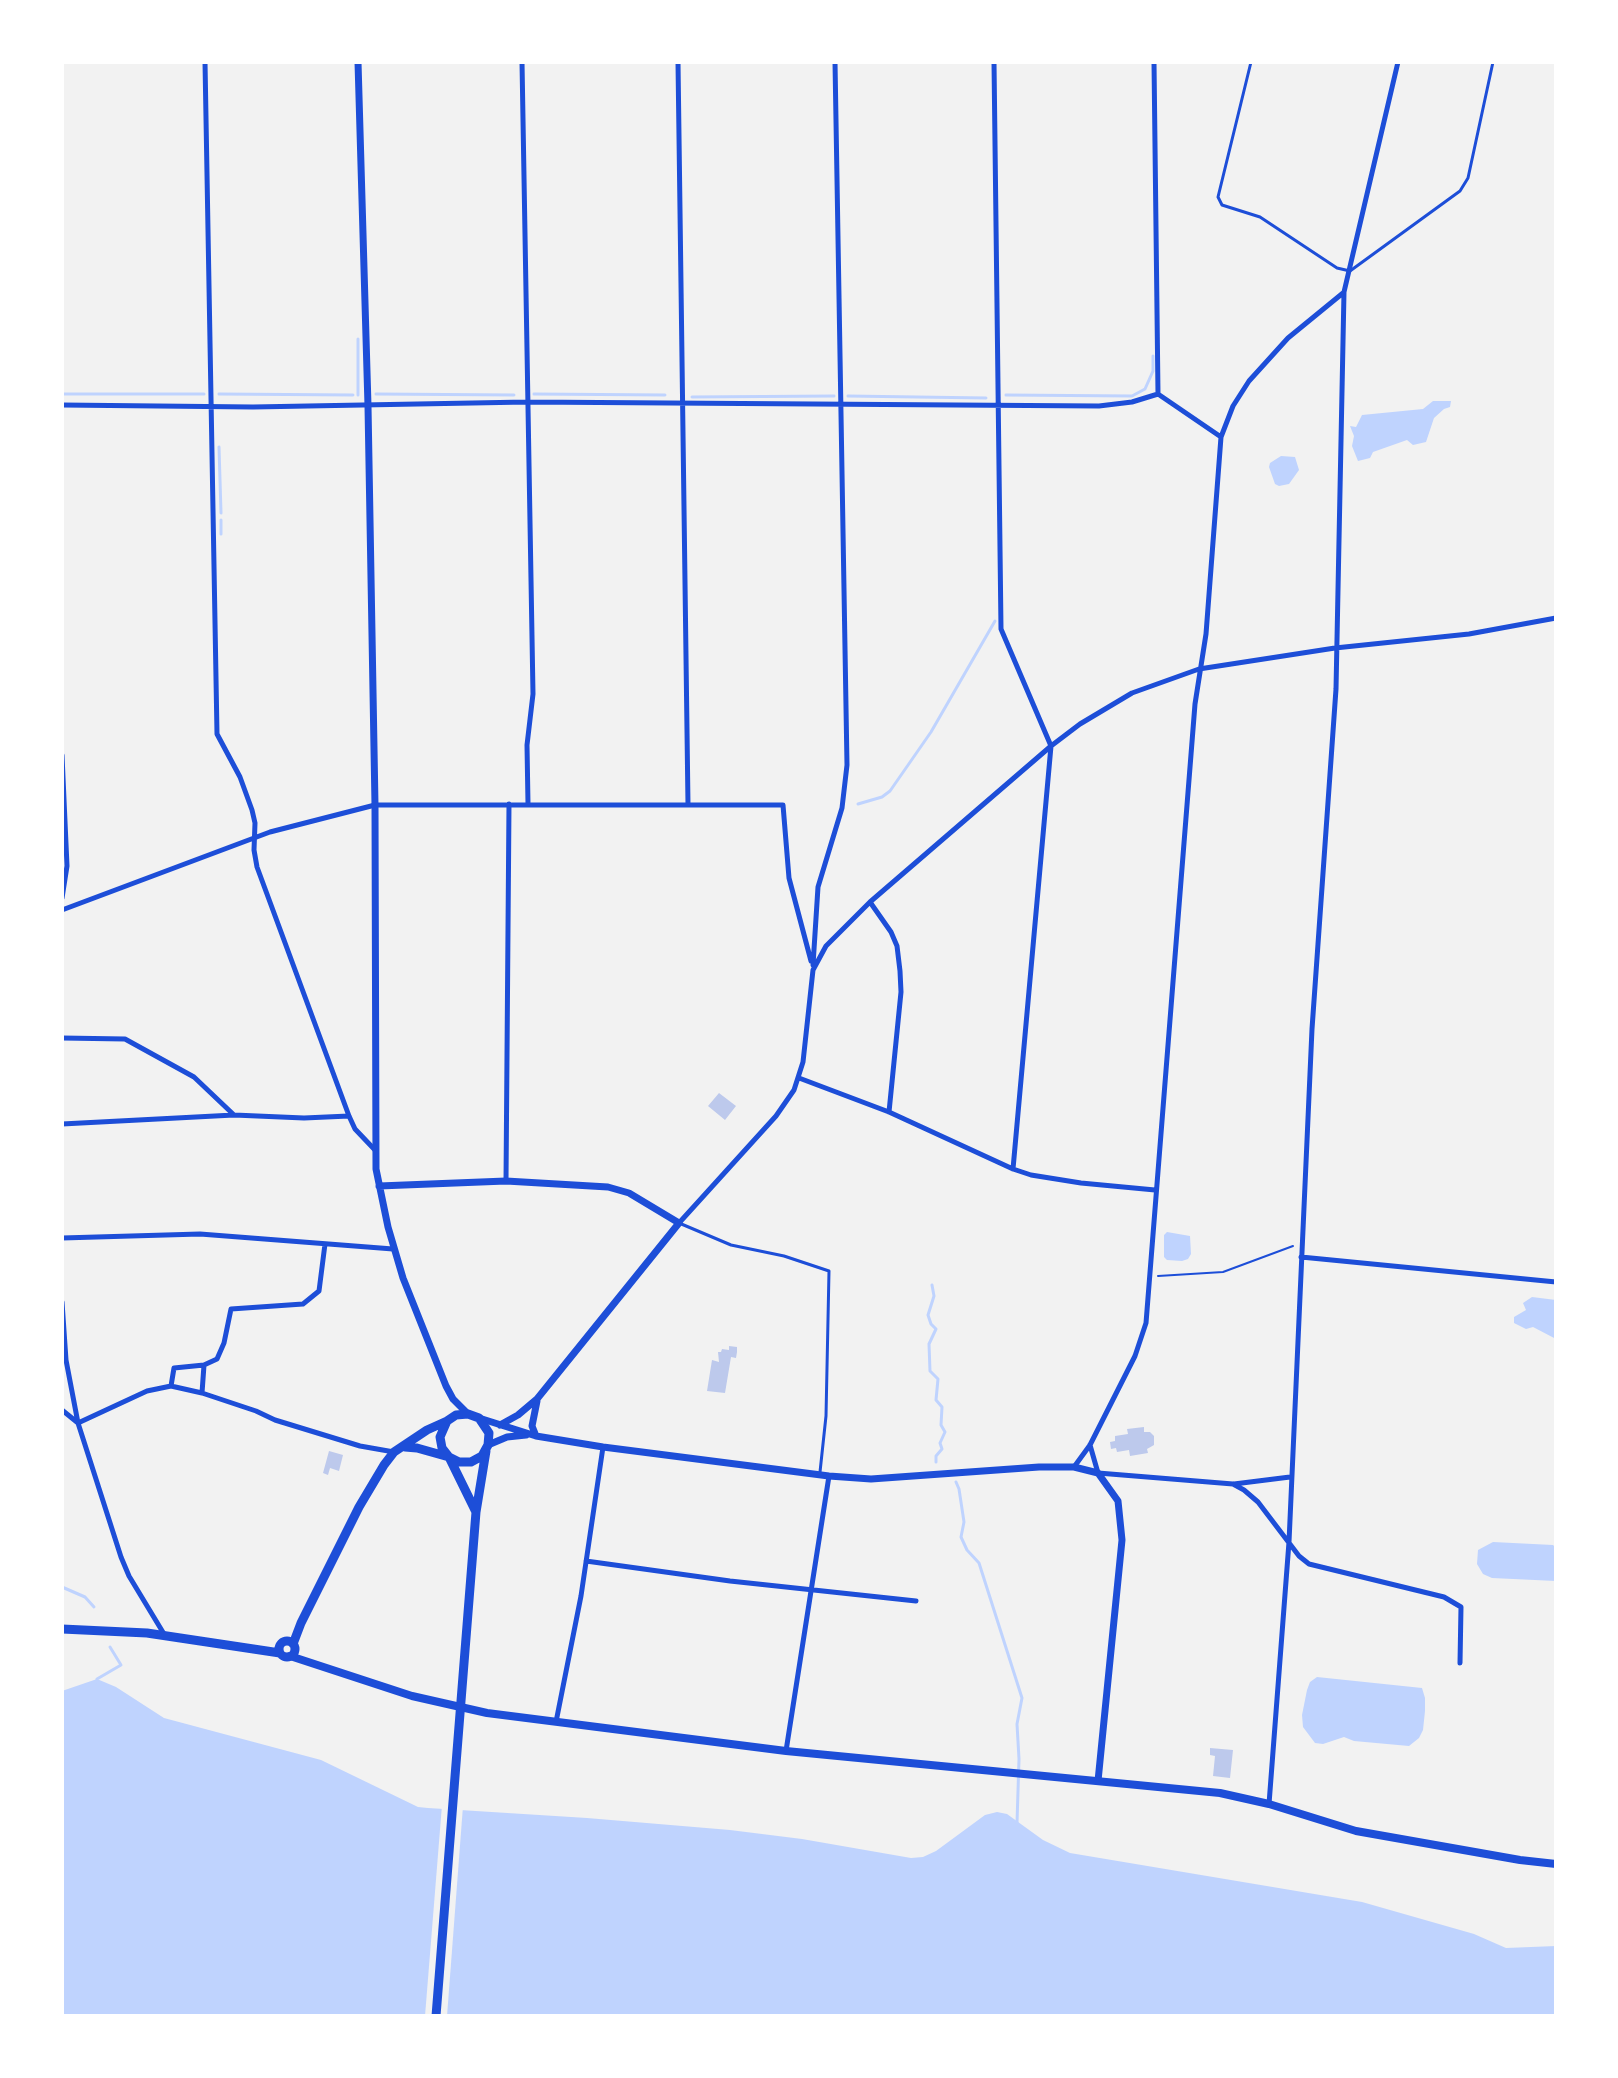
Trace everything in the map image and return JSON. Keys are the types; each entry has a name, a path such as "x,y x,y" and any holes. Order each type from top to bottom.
{"main road":[{"path":"286,1647 359,1507 399,1449 449,1420 468,1414 479,1418 489,1433 476,1512 436,2016"},
{"path":"449,1420 440,1437 442,1448 476,1512"},
{"path":"399,1449 417,1448 459,1462 471,1462 487,1448"},
{"path":"62,1629 164,1635 258,1649 286,1647 443,1705 556,1723 786,1751 1198,1790 1269,1804 1356,1831 1556,1864"}],"street":[{"path":"205,62 216,726 240,777 255,823 257,867 349,1116 355,1129 375,1151"},
{"path":"358,62 375,805 375,1151 393,1249 446,1386 453,1399 468,1414"},
{"path":"522,62 533,694 527,745 528,804"},
{"path":"678,62 688,805"},
{"path":"500,1425 537,1399 679,1223 776,1116 799,1078 813,970 818,887 842,808 847,765 835,62"},
{"path":"994,62 1001,629 1051,746 1013,1169"},
{"path":"1154,62 1158,394"},
{"path":"1269,1804 1289,1542 1312,1029 1334,731 1344,292 1398,62"},
{"path":"1074,1467 1090,1445 1135,1356 1146,1323 1221,437 1233,406 1249,381 1288,338 1344,292"},
{"path":"62,405 368,406 527,402 1099,406 1132,402 1158,394"},
{"path":"1158,394 1221,437"},
{"path":"813,970 819,956 838,931 870,902 1051,746 1110,704 1132,693 1199,669 1335,648 1469,634 1556,618"},
{"path":"62,755 67,866 62,898"},
{"path":"506,1181 509,804"},
{"path":"62,910 255,837 313,819 375,805 783,805 789,878 813,970"},
{"path":"870,902 891,932 897,946 900,971 901,992 889,1112"},
{"path":"62,1038 125,1039 194,1077 234,1115"},
{"path":"799,1078 889,1112 1013,1169 1081,1183 1155,1190"},
{"path":"62,1124 234,1115 349,1116"},
{"path":"379,1186 506,1181 608,1187 647,1202 679,1223"},
{"path":"62,1238 176,1233 393,1249"},
{"path":"171,1386 174,1368 204,1365 217,1359 231,1309 303,1304 319,1291 325,1244"},
{"path":"1301,1257 1556,1282"},
{"path":"62,1302 66,1360 78,1423 121,1557 164,1635"},
{"path":"202,1393 204,1365"},
{"path":"78,1423 147,1391 171,1386 202,1393 360,1446 399,1449"},
{"path":"446,1386 449,1420"},
{"path":"536,1436 532,1426 537,1399"},
{"path":"62,1410 78,1423"},
{"path":"479,1418 536,1436 824,1476 871,1479 986,1469 1074,1467 1098,1473 1233,1484 1290,1476"},
{"path":"487,1448 507,1437 536,1436"},
{"path":"1090,1445 1098,1473 1118,1501 1122,1525 1098,1781"},
{"path":"556,1723 603,1447"},
{"path":"786,1751 812,1589 824,1476"},
{"path":"1233,1484 1258,1502 1299,1556 1309,1564 1444,1597 1461,1607 1460,1663"},
{"path":"586,1561 730,1581 916,1601"}],"lane":[{"path":"1251,62 1218,197 1222,205 1260,217 1337,268 1350,271 1460,191 1468,178 1493,62"},
{"path":"679,1223 731,1245 784,1256 829,1271 824,1476"}],"path":[{"path":"1149,1275 1165,1277 1223,1272 1293,1246"}],"water":[{"path":"1433,401 1451,401 1450,407 1434,418 1426,442 1413,445 1407,440 1358,461 1352,446 1354,436 1350,426 1356,427 1362,415 1423,409"},
{"path":"1281,456 1295,457 1299,470 1289,484 1279,486 1275,484 1269,467"},
{"path":"1167,1232 1190,1236 1191,1254 1188,1259 1167,1260 1164,1257 1164,1235"},
{"path":"1532,1297 1556,1300 1556,1339 1533,1327 1526,1329 1514,1323 1514,1317 1526,1310 1523,1303"},
{"path":"1493,1542 1553,1545 1556,1548 1556,1581 1492,1578 1483,1574 1477,1564 1478,1550"},
{"path":"1317,1677 1422,1688 1425,1711 1419,1738 1409,1746 1354,1741 1344,1737 1323,1744 1315,1743 1303,1727 1302,1715 1310,1682"},
{"path":"97,1679 116,1687 164,1718 321,1760 418,1807 730,1830 911,1858 936,1851 985,1815 997,1812 1007,1814 1043,1840 1070,1853 1362,1902 1474,1934 1506,1948 1556,1946 1556,2016 62,2016 62,1691"}],"pier":[{"path":"442,1805 463,1806 447,2016 425,2016"}],"building":[{"path":"719,1093 736,1106 725,1120 708,1106"},
{"path":"729,1346 737,1347 737,1352 736,1358 731,1357 725,1393 707,1391 712,1360 719,1362 718,1352 729,1350"},
{"path":"1144,1427 1144,1432 1154,1436 1154,1445 1147,1449 1148,1453 1130,1456 1129,1450 1117,1452 1116,1448 1111,1449 1110,1442 1115,1441 1115,1436 1128,1434 1127,1429"},
{"path":"329,1451 343,1455 339,1471 330,1468 328,1475 323,1473"},
{"path":"1210,1748 1233,1750 1230,1778 1213,1776 1215,1756 1210,1755"}],"waterway":[{"path":"358,339 358,395"},
{"path":"1006,395 1132,396 1145,389 1153,371 1153,356"},
{"path":"62,394 204,394"},
{"path":"219,394 353,395"},
{"path":"376,394 514,395"},
{"path":"534,394 665,395"},
{"path":"692,397 834,396"},
{"path":"848,396 986,398"},
{"path":"219,447 221,513"},
{"path":"221,520 221,534"},
{"path":"858,804 882,797 890,791 931,732 995,621"},
{"path":"932,1285 934,1296 928,1315 936,1329 929,1344 930,1371 938,1379 936,1400 942,1407 941,1425 945,1432 936,1462"},
{"path":"956,1482 964,1522 961,1537 967,1550 979,1563 1022,1698 1017,1724 1017,1823"},
{"path":"62,1587 85,1597 94,1607"},
{"path":"97,1682 97,1679 121,1665 110,1647"}]}
